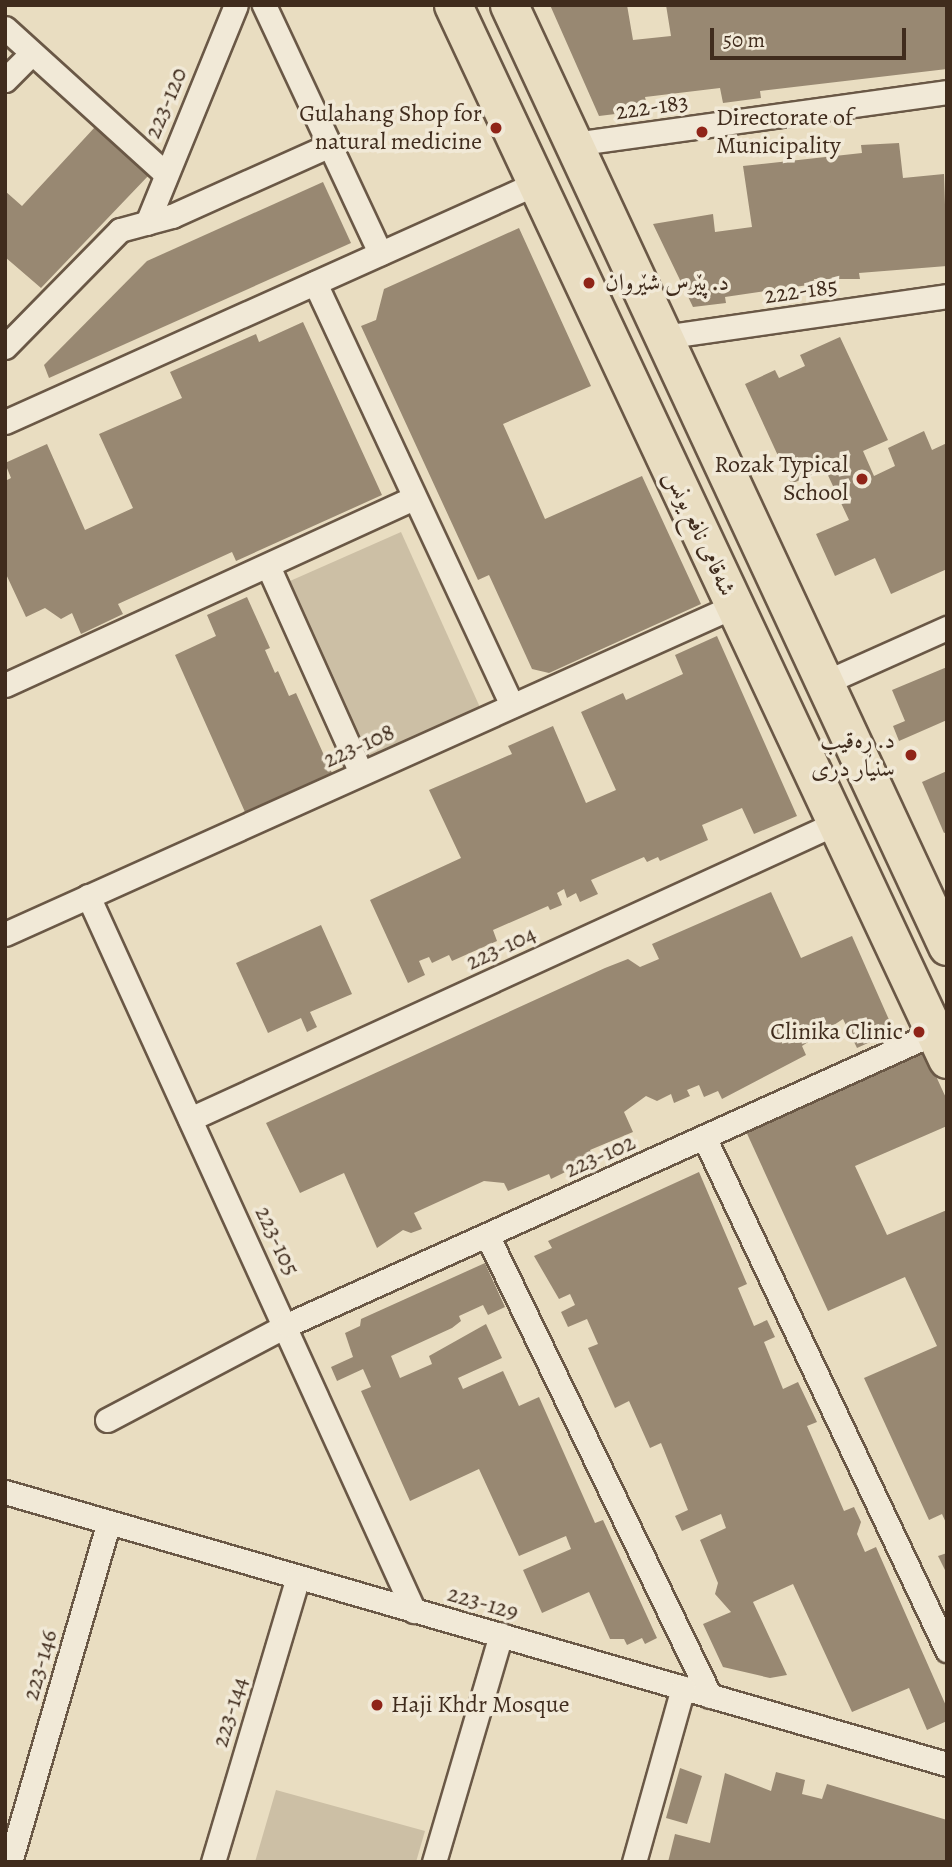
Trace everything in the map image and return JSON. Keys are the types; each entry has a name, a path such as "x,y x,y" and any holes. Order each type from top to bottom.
{"main road":[{"name":"شەقامی نافع یونس","path":"453,5 834,824 941,1046"},
{"name":"شەقامی نافع یونس","path":"509,5 947,946"},
{"path":"668,464 713,443"}],"street":[{"name":"223-120","path":"147,223 164,172 236,5"},
{"path":"264,5 380,253"},
{"path":"5,28 164,172"},
{"path":"5,80 32,53"},
{"name":"222-183","path":"573,144 947,92"},
{"path":"5,347 120,230 147,223 328,146"},
{"path":"5,422 537,183"},
{"path":"315,283 512,705"},
{"name":"222-185","path":"663,337 947,296"},
{"path":"5,685 414,498"},
{"path":"268,566 360,774"},
{"name":"223-108","path":"5,934 734,606"},
{"path":"826,682 947,628"},
{"name":"223-104","path":"190,1119 834,824"},
{"name":"223-105","path":"88,896 287,1325 414,1611"},
{"name":"223-102","path":"107,1420 287,1325 704,1137 941,1046"},
{"path":"704,1137 947,1650"},
{"path":"487,1236 710,1696"},
{"name":"223-129","path":"5,1492 947,1764"},
{"name":"223-146","path":"10,1862 109,1522"},
{"name":"223-144","path":"213,1862 298,1577"},
{"path":"434,1862 501,1635"},
{"path":"634,1862 683,1688"}],"shaded area":[{"path":"401,532 483,714 371,763 290,581"},
{"path":"276,1790 425,1831 416,1862 255,1862"}],"building":[{"path":"550,5 627,5 633,40 671,36 666,5 947,5 947,69 760,91 761,98 723,103 720,88 645,97 648,110 599,116"},
{"path":"95,127 149,175 41,288 5,257 5,191 22,206"},
{"path":"899,143 903,178 944,174 947,266 859,273 860,279 814,279 815,284 725,297 726,303 693,307 653,224 713,214 715,232 752,227 743,166 862,153 861,145"},
{"path":"323,182 351,243 49,378 44,365 147,261"},
{"path":"519,228 591,386 503,424 545,519 642,476 701,604 549,673 532,669 489,575 478,580 361,326 376,320 384,289"},
{"path":"303,322 382,495 236,561 232,552 118,604 123,614 81,634 72,613 61,619 45,608 26,617 5,572 5,481 11,478 5,463 47,444 85,530 133,508 99,434 182,398 170,372 256,334 259,342"},
{"path":"840,337 888,440 863,451 874,476 895,466 888,448 924,431 932,450 947,443 947,569 891,594 875,558 835,576 816,534 849,520 825,469 791,484 745,384 775,370 779,378 805,366 800,355"},
{"path":"247,597 270,648 265,650 275,673 278,671 289,696 296,693 332,773 245,812 175,655 216,636 207,615"},
{"path":"717,636 797,816 754,834 742,808 702,825 708,840 660,861 658,857 647,862 644,857 591,880 598,894 580,902 576,893 567,898 564,889 557,893 562,905 550,910 548,906 493,930 497,941 452,961 449,955 432,963 429,957 419,961 425,975 408,983 370,900 461,858 429,790 512,754 508,746 553,726 586,803 616,790 581,712 623,693 626,700 683,674 675,655"},
{"path":"947,667 947,720 899,741 893,726 905,721 892,690"},
{"path":"947,771 947,832 944,833 922,782"},
{"path":"771,892 801,958 852,936 894,1031 857,1048 843,1019 802,1046 806,1055 722,1099 718,1091 704,1097 699,1085 687,1090 690,1096 674,1103 671,1094 657,1101 646,1096 624,1112 633,1132 590,1150 594,1158 551,1179 549,1174 508,1191 504,1183 484,1181 414,1213 422,1229 411,1233 403,1230 377,1248 344,1173 300,1193 266,1123 605,968 628,959 640,967 659,959 652,944"},
{"path":"321,925 352,994 310,1012 317,1027 307,1032 301,1018 268,1033 236,963"},
{"path":"923,1048 947,1100 947,1126 855,1166 887,1235 947,1210 947,1525 942,1514 929,1520 864,1378 937,1346 905,1277 828,1311 744,1127"},
{"path":"699,1172 747,1284 738,1288 754,1326 767,1320 775,1337 764,1342 783,1389 798,1382 817,1422 807,1426 844,1511 854,1507 861,1522 857,1534 865,1552 876,1547 947,1708 947,1721 927,1730 909,1688 852,1712 793,1584 753,1602 787,1675 770,1678 723,1667 703,1624 731,1612 715,1594 718,1583 700,1540 726,1528 721,1514 682,1531 675,1516 688,1510 661,1443 650,1448 629,1401 615,1408 588,1348 598,1344 587,1319 568,1327 561,1312 575,1305 570,1294 559,1299 534,1256 552,1248 548,1241"},
{"path":"485,1263 505,1307 488,1315 483,1305 459,1316 461,1321 452,1328 391,1356 400,1378 432,1364 429,1356 486,1324 502,1358 458,1378 463,1389 503,1371 519,1406 539,1397 595,1523 603,1520 657,1638 645,1644 642,1638 627,1645 624,1639 610,1639 589,1592 542,1613 523,1570 571,1549 566,1536 519,1556 479,1469 410,1501 361,1391 371,1387 363,1369 337,1381 331,1367 353,1357 345,1333 360,1326 361,1319"},
{"path":"947,1553 947,1574 938,1556"},
{"path":"680,1768 702,1776 687,1824 666,1818"},
{"path":"776,1772 805,1780 802,1794 822,1799 827,1784 947,1820 947,1862 668,1862 675,1834 710,1843 725,1773 771,1791"}],"place":[{"name":"Gulahang Shop for natural medicine","path":"496,128"},
{"name":"Directorate of Municipality","path":"702,132"},
{"name":"د. پێرس شێروان","path":"589,283"},
{"name":"Rozak Typical School","path":"862,479"},
{"name":"د. ڕەقیب سنیار دری","path":"911,755"},
{"name":"Clinika Clinic","path":"919,1032"},
{"name":"Haji Khdr Mosque","path":"377,1705"}]}
